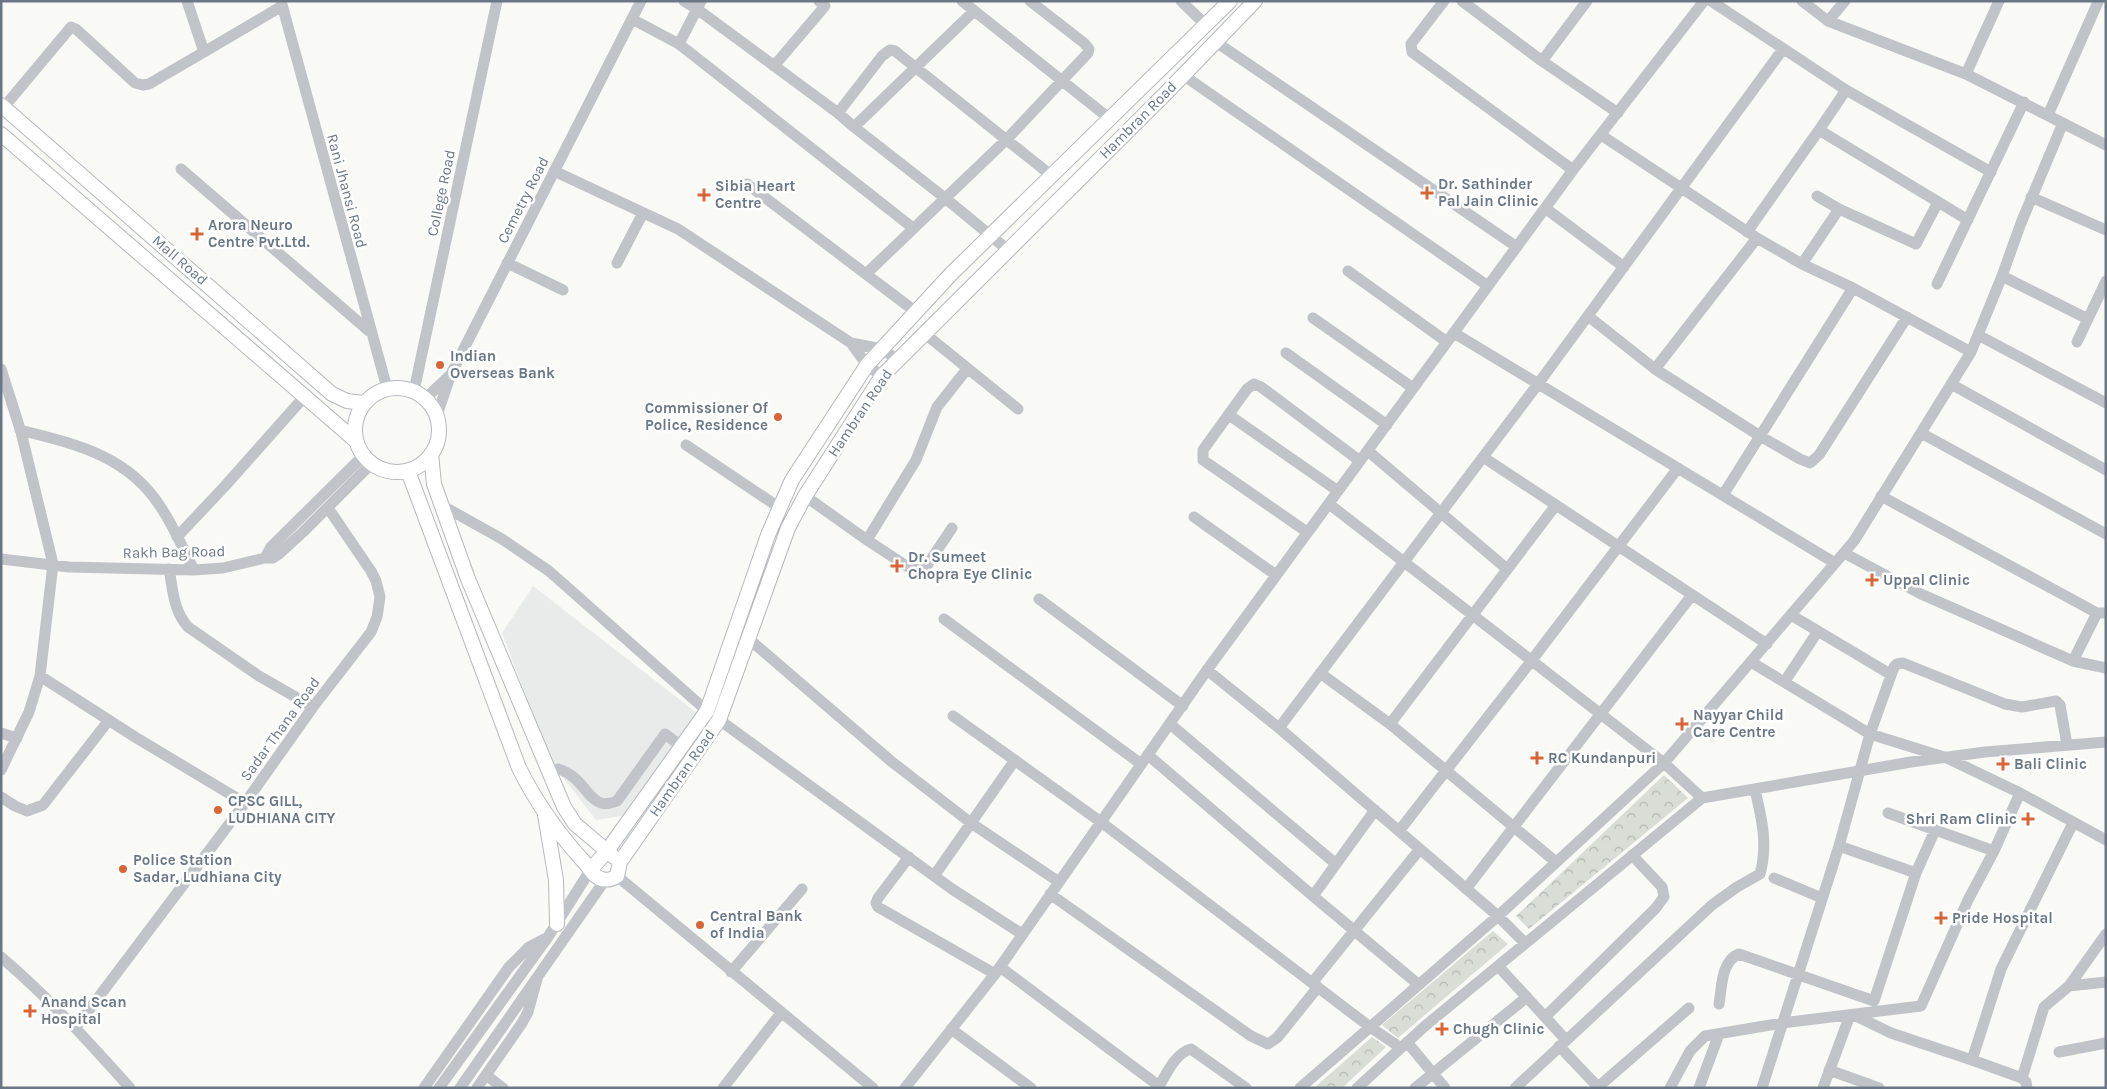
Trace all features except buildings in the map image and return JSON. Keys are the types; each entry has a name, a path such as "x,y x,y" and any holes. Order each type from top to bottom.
{"main road":[{"name":"Hambran Road","path":"591,870 607,851 707,711 765,544 792,480 868,365 916,312 991,235 1230,1"},
{"name":"Hambran Road","path":"611,878 620,862 720,720 788,528 804,496 882,376 1255,1"},
{"name":"Mall Road","path":"2,106 332,394 347,401 363,403"},
{"name":"Mall Road","path":"1,134 355,440"},
{"path":"401,387 420,395 436,414 439,428 437,442 432,454 421,465 408,471 394,472 380,469 367,460 355,440 354,427 357,414 363,403 374,394 387,388 401,387"},
{"path":"432,454 434,484 468,579 564,807 575,824 620,862"},
{"path":"408,471 519,768 527,784 563,837 596,876 611,878"},
{"path":"544,808 556,880 557,924"}],"street":[{"path":"187,1 204,52"},
{"name":"College Road","path":"420,395 497,1"},
{"name":"Cemetry Road","path":"436,414 450,374 641,1"},
{"path":"684,1 699,5 774,66 838,113 946,198 1008,250"},
{"path":"962,1 1110,119"},
{"path":"866,274 1006,140 1088,54 1088,49 1030,1"},
{"path":"1181,1 1206,25"},
{"path":"1444,1 1411,44 1412,52 1573,170"},
{"path":"1462,1 1618,113"},
{"path":"905,1088 997,970 1207,670 1450,337 1573,170 1704,1"},
{"path":"1711,1 1846,90 1991,172"},
{"path":"1802,1 1828,21 1966,74 2106,145"},
{"path":"1828,21 1845,1"},
{"path":"774,66 825,3"},
{"path":"1966,74 1995,3"},
{"path":"2,106 71,27 76,29 135,82 143,85 149,84 204,52 281,4"},
{"name":"Rani Jhansi Road","path":"281,4 369,331 387,388"},
{"path":"1542,60 1580,4"},
{"path":"2048,115 2100,4"},
{"path":"679,44 699,5"},
{"path":"854,127 974,11"},
{"path":"632,19 679,44 913,228"},
{"path":"1216,42 1517,247"},
{"path":"1278,728 1538,384 1783,49"},
{"path":"838,113 879,60 887,52 894,51 1052,176"},
{"path":"1183,75 1488,286"},
{"path":"1656,369 1752,235 1846,90"},
{"path":"1937,284 2024,102"},
{"path":"1300,1088 1498,916 1664,763 1854,541 1971,352 2031,198 2063,123"},
{"path":"1819,130 1968,220"},
{"path":"1601,135 1752,235 1802,264 1853,288 1971,352"},
{"path":"181,170 369,331"},
{"path":"554,171 678,230 851,343 868,365 882,376"},
{"path":"748,184 916,312"},
{"path":"1817,196 1840,209 1916,244 1938,202"},
{"path":"2031,198 2106,230"},
{"path":"1545,208 1624,267"},
{"path":"1802,264 1840,209"},
{"path":"617,263 643,213"},
{"path":"508,263 563,290"},
{"path":"1348,271 1450,337 1538,384 1835,563"},
{"path":"2002,276 2088,319"},
{"path":"2077,342 2106,282"},
{"path":"1723,495 1853,288"},
{"path":"1588,316 1656,369 1760,436 1810,463 1814,461 1907,317"},
{"path":"1313,318 1413,388"},
{"path":"924,333 1018,409"},
{"path":"1978,335 2106,403"},
{"path":"851,343 882,349 898,360"},
{"path":"1286,353 1387,425"},
{"path":"1,369 20,430 53,564 40,676 29,712 1,770"},
{"path":"867,540 916,460 937,407 967,369"},
{"path":"420,395 450,374"},
{"path":"1307,532 1203,460 1203,450 1247,389 1257,384 1360,461"},
{"path":"1951,384 2106,470"},
{"path":"177,537 305,396"},
{"path":"1229,415 1338,492"},
{"path":"20,430 75,443 116,462 148,489 161,506 194,570"},
{"path":"1921,433 2106,534"},
{"path":"686,445 780,508"},
{"path":"1368,451 1507,569"},
{"path":"1483,457 1767,644"},
{"path":"265,558 271,547 367,460"},
{"name":"Rakh Bag Road","path":"1,559 69,567 194,570 239,565 265,558 273,558 328,508 367,460"},
{"path":"1398,831 1532,660 1678,468"},
{"path":"804,496 908,567 918,570 926,567 952,528"},
{"path":"1881,496 2101,613 2073,662"},
{"path":"1329,504 1664,763 1702,798"},
{"path":"441,505 502,539 549,571 707,711 934,876 1022,934"},
{"path":"1390,724 1556,505"},
{"name":"Sadar Thana Road","path":"76,1027 245,803 313,706 371,632 377,617 380,597 376,581 328,508"},
{"path":"1194,516 1276,575"},
{"path":"1844,553 1920,594 2073,662 2106,668"},
{"path":"169,569 175,608 180,618 188,627 259,676 313,706"},
{"path":"1466,889 1692,595"},
{"path":"1039,599 1183,706"},
{"path":"1792,615 1890,674"},
{"path":"944,619 1145,760 1313,896 1419,985"},
{"path":"1785,681 1818,631"},
{"path":"748,639 892,762 971,823 1059,882"},
{"path":"1751,662 1870,734 1947,758 2020,793 2106,840"},
{"path":"1762,1088 1839,846 1870,734 1890,674 1897,664 1903,663 2005,704 2022,706 2056,701 2060,705 2067,745"},
{"path":"1207,670 1375,810 1498,916 1525,943"},
{"path":"1320,673 1390,724 1556,862"},
{"path":"40,676 245,803"},
{"path":"953,716 1101,822 1370,1027 1404,1045 1433,1072 1445,1088"},
{"path":"1,797 27,811 43,805 109,720"},
{"path":"1170,724 1336,864"},
{"path":"1,733 17,738"},
{"path":"549,773 558,769 568,772 575,776 592,797 600,803 607,804 616,801 665,734 681,746"},
{"path":"1357,1088 1404,1045 1525,943 1702,798 1985,752 2106,742"},
{"path":"934,876 1015,760"},
{"path":"1515,1088 1712,905 1737,887 1760,874 1765,838 1755,790"},
{"path":"1670,1088 1695,1045 1705,1036 1782,1023 1921,1006 1968,900 1994,851 2020,793"},
{"path":"1313,896 1375,810"},
{"path":"1888,813 1994,851"},
{"path":"1972,1060 2002,969 2073,823"},
{"path":"1719,1004 1727,965 1736,955 1742,954 1874,1001 1916,873 1934,830"},
{"path":"1839,846 1916,873"},
{"path":"1050,894 1251,1036 1268,1044 1277,1038 1354,930 1420,849"},
{"path":"1545,1017 1655,909 1664,897 1662,887 1632,855"},
{"path":"909,857 878,898 876,903 878,907 997,970 1158,1087 1176,1059 1184,1051 1190,1049 1246,1088"},
{"path":"439,1088 548,937 591,870"},
{"path":"460,1088 539,972 611,878 731,972 872,1088"},
{"path":"1774,878 1822,898"},
{"path":"731,972 802,889"},
{"path":"1852,1015 1891,1033 1972,1060 2024,1083 2044,1008 2069,986 2106,934"},
{"path":"424,1088 509,967 529,947 548,937"},
{"path":"1,957 39,990 76,1027 130,1088"},
{"path":"1498,966 1545,1017 1562,1043 1598,1087 1690,1008"},
{"path":"477,1088 528,1012 539,972"},
{"path":"2069,986 2106,982"},
{"path":"1415,1088 1527,997"},
{"path":"724,1088 781,1013"},
{"path":"1823,1088 1852,1015"},
{"path":"951,1029 1031,1088"},
{"path":"1699,1088 1718,1034"},
{"path":"2059,1052 2106,1043"},
{"path":"1829,1070 1879,1088"},
{"path":"486,1075 503,1088"}],"shaded area":[{"path":"533,586 697,713 627,815 596,820 551,762 502,633"}],"green space":[{"path":"1664,775 1688,798 1529,929 1516,916"},
{"path":"1493,931 1508,944 1398,1038 1382,1025"},
{"path":"1372,1037 1386,1047 1342,1088 1314,1088"}],"place":[{"name":"Dr. Sathinder Pal Jain Clinic","path":"1427,193"},
{"name":"Sibia Heart Centre","path":"704,195"},
{"name":"Arora Neuro Centre Pvt.Ltd.","path":"197,234"},
{"name":"Indian Overseas Bank","path":"440,365"},
{"name":"Commissioner Of Police, Residence","path":"778,417"},
{"name":"Dr. Sumeet Chopra Eye Clinic","path":"897,566"},
{"name":"Uppal Clinic","path":"1872,580"},
{"name":"Nayyar Child Care Centre","path":"1682,724"},
{"name":"RC Kundanpuri","path":"1537,758"},
{"name":"Bali Clinic","path":"2003,764"},
{"name":"CPSC GILL, LUDHIANA CITY","path":"218,810"},
{"name":"Shri Ram Clinic","path":"2028,819"},
{"name":"Police Station Sadar, Ludhiana City","path":"123,869"},
{"name":"Pride Hospital","path":"1941,918"},
{"name":"Central Bank of India","path":"700,925"},
{"name":"Anand Scan Hospital","path":"30,1011"},
{"name":"Chugh Clinic","path":"1442,1029"}]}
